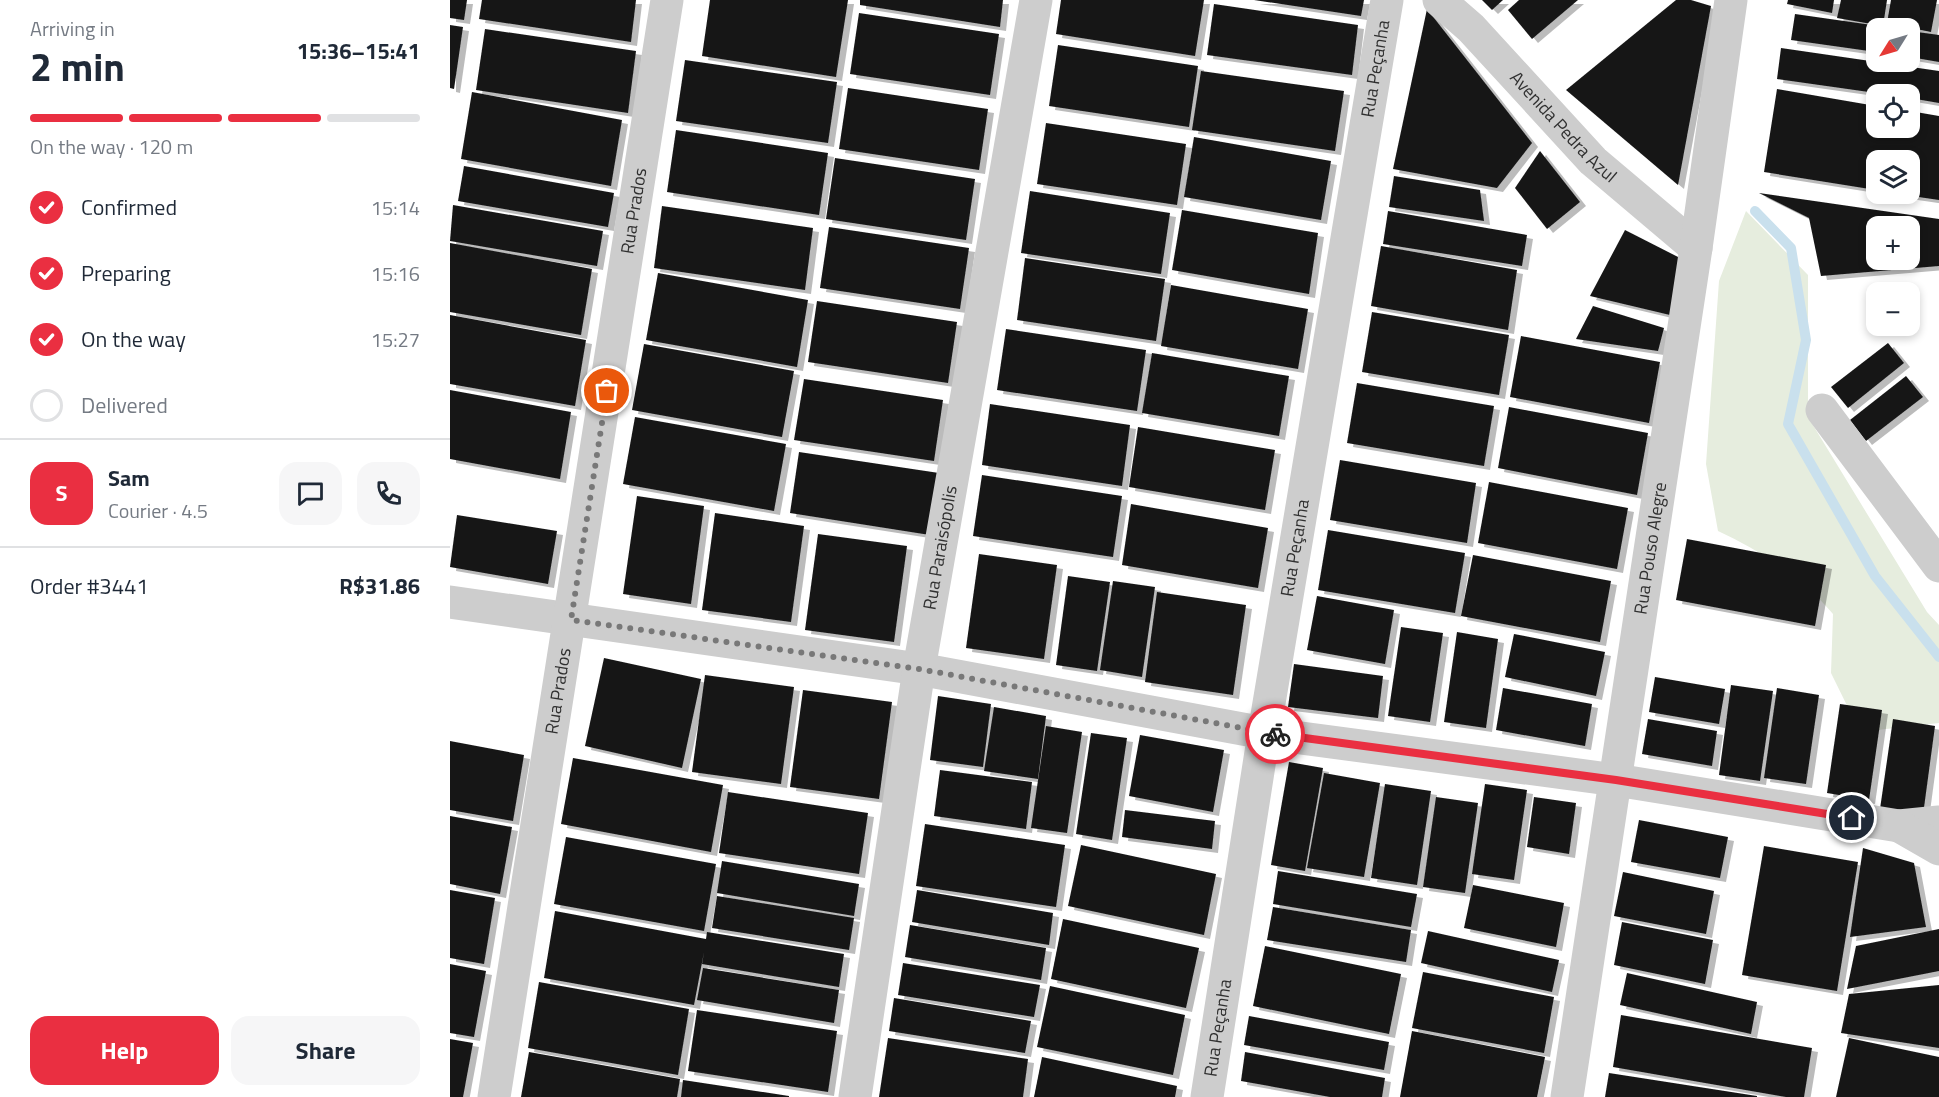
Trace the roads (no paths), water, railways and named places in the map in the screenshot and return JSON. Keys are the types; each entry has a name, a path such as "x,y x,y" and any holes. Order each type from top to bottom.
{"street":[{"name":"Rua Prados","path":"494,1097 667,0"},
{"name":"Rua Paraisópolis","path":"855,1097 919,669 1036,0"},
{"name":"Rua Peçanha","path":"1207,1097 1264,733 1387,0"},
{"name":"Avenida Pedra Azul","path":"1439,0 1471,28 1593,161 1696,248"},
{"name":"Rua Pouso Alegre","path":"1567,1097 1696,248 1731,0"},
{"path":"1822,410 1939,566"},
{"path":"450,602 919,669 1264,733 1616,780 1899,826 1939,822"},
{"path":"1899,826 1939,849"}],"waterway":[{"path":"1755,211 1791,248 1806,340 1788,424 1875,576 1939,657"}]}
